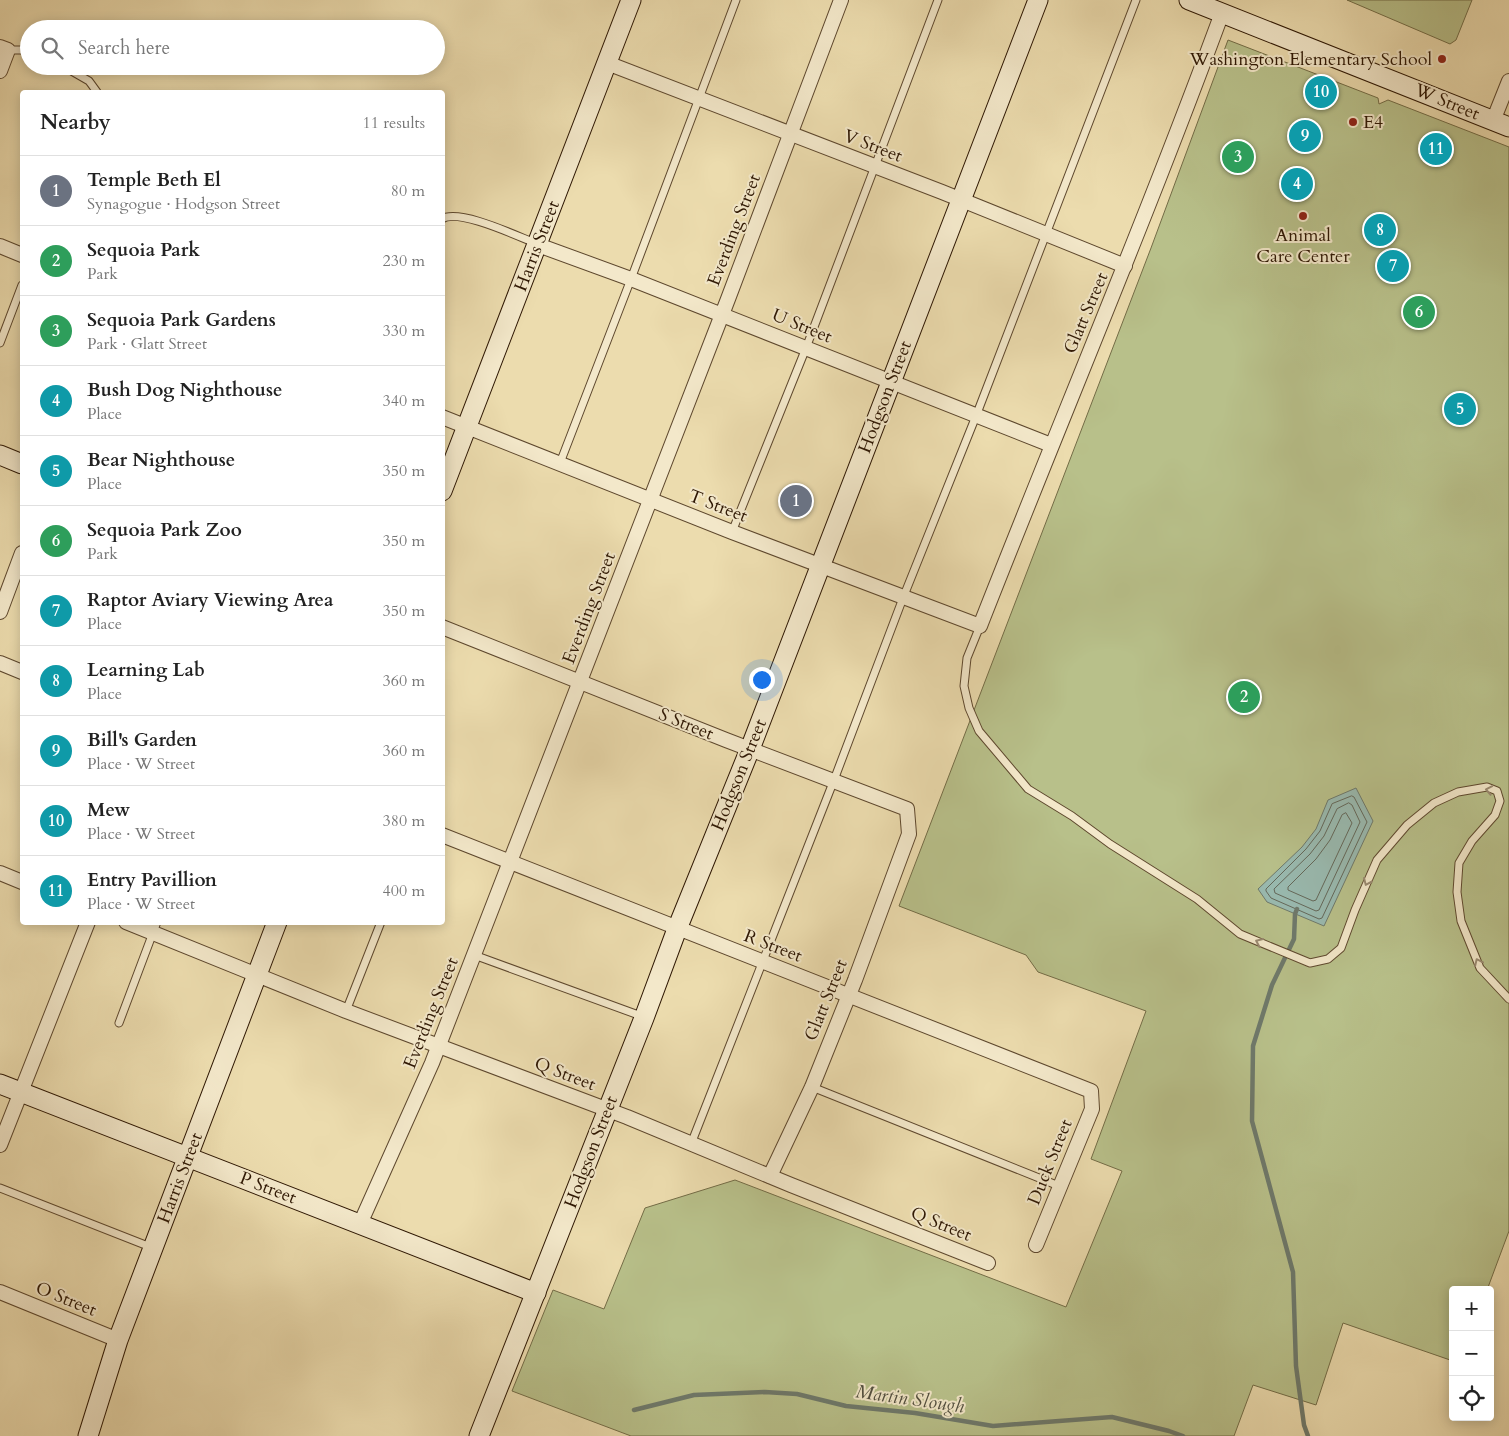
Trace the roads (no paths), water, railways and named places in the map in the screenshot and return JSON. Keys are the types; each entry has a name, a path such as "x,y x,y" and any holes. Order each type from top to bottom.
{"street":[{"name":"Harris Street","path":"445,483 631,0"},
{"name":"Everding Street","path":"360,1224 438,1045 474,955 841,0"},
{"name":"Hodgson Street","path":"479,1436 644,1018 677,929 750,748 1038,0"},
{"name":"W Street","path":"1189,0 1501,124"},
{"name":"Glatt Street","path":"980,626 1051,445 1125,266 1222,13"},
{"path":"0,71 4,49"},
{"name":"V Street","path":"607,62 1125,266"},
{"path":"1501,124 1509,81"},
{"name":"U Street","path":"538,244 1051,445"},
{"path":"0,246 20,254"},
{"name":"T Street","path":"445,418 732,532 980,626"},
{"path":"0,455 20,463"},
{"path":"0,612 20,558"},
{"name":"S Street","path":"445,628 726,740 907,809 909,834"},
{"path":"0,663 20,671"},
{"name":"Glatt Street","path":"770,1176 812,1087 849,995 909,834"},
{"name":"R Street","path":"445,836 1091,1091"},
{"path":"1,875 20,881"},
{"path":"0,1144 87,925"},
{"name":"Q Street","path":"140,925 155,928 257,976 608,1110 988,1263"},
{"name":"Harris Street","path":"88,1436 118,1340 276,925"},
{"name":"P Street","path":"0,1084 536,1293"},
{"name":"Duck Street","path":"1036,1245 1092,1109 1091,1091"},
{"name":"O Street","path":"0,1292 118,1340"}],"lane":[{"path":"560,463 736,0"},
{"path":"732,532 806,348 938,0"},
{"path":"691,1144 834,780 903,598 976,416 1044,234 1136,0"},
{"path":"4,49 20,50"},
{"path":"79,75 89,81 96,90"},
{"path":"445,217 464,216 538,244"},
{"path":"0,343 20,290"},
{"path":"980,626 968,658 964,686 969,708 979,731 1028,789 1197,899 1240,934 1310,963 1328,960 1341,948 1377,860 1406,825 1434,803 1458,792 1487,787 1497,791 1500,801 1495,815 1472,841 1459,863 1457,892 1461,921 1480,968 1509,999"},
{"path":"346,1011 380,925"},
{"path":"119,1023 155,928"},
{"path":"474,955 644,1018"},
{"path":"812,1087 1059,1186"},
{"path":"0,1188 153,1248"}],"water":[{"path":"1356,788 1373,821 1324,926 1267,902 1258,889 1302,847 1316,829 1328,800"}],"waterway":[{"path":"1297,909 1294,939 1272,985 1253,1046 1252,1121 1293,1272 1296,1366 1304,1425 1308,1436"},
{"name":"Martin Slough","path":"634,1410 694,1395 765,1392 797,1394 846,1406 915,1413 993,1426 1112,1417 1183,1436"}],"place":[{"name":"Washington Elementary School","path":"1442,59"},
{"name":"Mew","path":"1321,92"},
{"name":"E4","path":"1353,122"},
{"name":"Bill's Garden","path":"1305,136"},
{"name":"Entry Pavillion","path":"1436,149"},
{"name":"Sequoia Park Gardens","path":"1238,157"},
{"name":"Bush Dog Nighthouse","path":"1297,184"},
{"name":"Animal Care Center","path":"1303,216"},
{"name":"Learning Lab","path":"1380,230"},
{"name":"Raptor Aviary Viewing Area","path":"1393,266"},
{"name":"Sequoia Park Zoo","path":"1419,312"},
{"name":"Bear Nighthouse","path":"1460,409"},
{"name":"Temple Beth El","path":"796,501"},
{"name":"Sequoia Park","path":"1244,697"}]}
